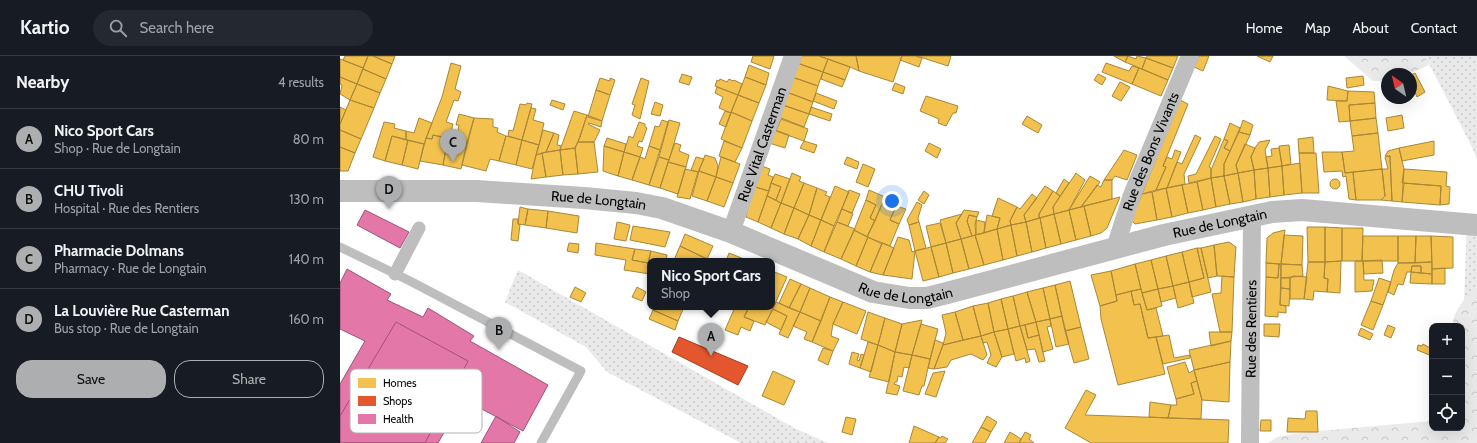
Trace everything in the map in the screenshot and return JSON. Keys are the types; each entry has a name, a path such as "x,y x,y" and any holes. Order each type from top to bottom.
{"street":[{"name":"Rue Vital Casterman","path":"731,232 792,56"},
{"name":"Rue des Bons Vivants","path":"1115,248 1132,195 1190,56"},
{"name":"Rue de Longtain","path":"340,191 448,190 584,198 636,203 662,208 731,232 873,292 909,298 927,298 1115,248 1252,215 1272,212 1302,210 1477,225"},
{"name":"Rue des Rentiers","path":"1250,443 1252,215"},
{"path":"395,274 419,228"}],"lane":[{"path":"340,247 581,371 541,443"}],"green space":[{"path":"1344,56 1425,56 1429,65 1417,70 1417,68 1381,68 1381,81 1373,81"},
{"path":"1425,56 1477,56 1477,159 1472,147"},
{"path":"1467,225 1477,225 1477,287 1464,301"},
{"path":"518,270 796,429 828,443 741,443 607,372 586,347 505,302"},
{"path":"1477,287 1477,443 1268,443 1277,437 1307,432 1429,421 1429,431 1465,431 1465,323 1453,323 1453,321 1461,304"}],"building: Homes":[{"path":"345,56 368,56 363,68 343,60"},
{"path":"368,56 373,56 392,64 386,79 363,69"},
{"path":"373,56 395,56 392,64"},
{"path":"753,56 774,56 770,69 751,62"},
{"path":"796,56 819,56 828,59 823,72 794,62"},
{"path":"819,56 856,56 859,71 850,67"},
{"path":"856,56 902,56 893,82 859,71"},
{"path":"902,56 915,56 922,58 919,67 900,60"},
{"path":"917,56 951,56 948,66"},
{"path":"1114,56 1128,56 1125,62"},
{"path":"1128,56 1136,59 1137,56 1146,58 1142,69 1125,62"},
{"path":"1147,56 1178,56 1173,68 1146,58"},
{"path":"1199,56 1209,56 1203,71 1194,67"},
{"path":"1257,56 1273,56 1270,62"},
{"path":"1146,58 1173,68 1168,80 1142,69"},
{"path":"340,59 363,68 357,84 340,77"},
{"path":"828,59 850,67 845,80 823,72"},
{"path":"794,62 823,72 818,86 789,76"},
{"path":"451,63 461,66 455,89 461,92 458,101 454,100 446,122 453,124 449,139 433,135 432,139 426,138 442,97"},
{"path":"1106,63 1129,71 1132,66 1139,68 1132,84 1102,72"},
{"path":"749,65 769,73 766,85 745,77"},
{"path":"1139,68 1168,80 1161,96 1132,84"},
{"path":"363,69 386,79 380,93 357,84"},
{"path":"823,72 845,80 842,87 821,79"},
{"path":"682,74 692,77 689,85 679,82"},
{"path":"1098,74 1106,78 1102,85 1094,80"},
{"path":"789,76 818,86 813,102 784,91"},
{"path":"1363,76 1364,85 1347,88 1346,78"},
{"path":"340,77 357,84 350,100 340,94 342,85 340,84"},
{"path":"745,77 766,85 759,103 738,95"},
{"path":"1417,77 1425,92 1417,97"},
{"path":"600,78 610,81 610,78 615,80 610,95 596,90"},
{"path":"641,78 649,81 640,119 632,115 635,105 632,104"},
{"path":"720,79 727,82 729,79 734,80 742,84 738,95 715,86 717,80 719,81"},
{"path":"1120,82 1130,87 1121,101 1112,96"},
{"path":"895,83 905,87 903,94 892,90"},
{"path":"357,84 380,93 374,108 350,100"},
{"path":"1328,86 1348,91 1347,101 1327,100"},
{"path":"717,87 738,95 731,113 719,108 723,97 715,93"},
{"path":"596,90 610,95 602,121 588,117"},
{"path":"784,91 813,102 809,114 780,104"},
{"path":"1348,91 1374,92 1375,103 1349,105 1350,121 1339,122 1336,101 1347,101"},
{"path":"816,93 837,101 834,109 813,101"},
{"path":"738,95 759,103 752,121 731,112"},
{"path":"926,96 958,106 956,113 953,113 946,126 938,123 939,119 920,111"},
{"path":"350,100 374,108 361,139 340,130 340,124"},
{"path":"552,100 565,104 563,110 550,105"},
{"path":"1180,100 1188,104 1163,166 1166,167 1156,190 1142,194"},
{"path":"655,102 663,105 660,116 651,114"},
{"path":"527,103 532,104 522,140 508,136 509,130 513,131 520,104 526,105"},
{"path":"1375,103 1376,118 1350,121 1349,105"},
{"path":"780,104 809,114 804,127 776,116"},
{"path":"340,107 346,110 340,124"},
{"path":"811,107 832,114 830,121 809,114"},
{"path":"531,108 536,109 533,120 544,123 539,145 522,140"},
{"path":"574,111 587,115 580,137 575,148 560,150"},
{"path":"725,111 731,113 726,127 719,124"},
{"path":"731,112 752,121 742,148 721,139"},
{"path":"459,114 474,118 467,142 456,140 459,125 456,125"},
{"path":"587,115 602,121 601,127 588,124 600,130 594,142 578,142"},
{"path":"1402,115 1404,128 1388,131 1386,118"},
{"path":"1027,116 1042,125 1038,133 1022,124"},
{"path":"419,118 432,123 424,144 406,140 406,131 414,133"},
{"path":"474,118 493,119 493,127 498,128 497,132 506,136 499,161 490,159 486,171 462,165"},
{"path":"1376,118 1378,133 1352,136 1350,121"},
{"path":"781,119 808,129 804,141 776,131"},
{"path":"662,120 668,122 660,150 649,146 655,126 659,127"},
{"path":"669,120 680,123 669,160 659,157"},
{"path":"1243,120 1253,125 1250,135 1239,132"},
{"path":"384,122 395,124 394,128 406,131 406,140 392,136 385,161 373,157"},
{"path":"639,122 645,124 645,127 647,128 642,142 639,141 637,146 643,148 640,157 624,152 629,136 633,138"},
{"path":"1230,123 1240,128 1230,151 1224,148 1228,141 1224,139"},
{"path":"340,130 361,139 355,153 340,147"},
{"path":"543,130 554,133 546,152 536,155"},
{"path":"775,130 789,135 785,148 766,142"},
{"path":"1239,132 1250,135 1236,165 1238,173 1224,176 1224,164"},
{"path":"554,133 559,135 557,145 561,146 560,150 546,152"},
{"path":"1378,133 1382,169 1345,173 1342,152 1354,151 1352,136"},
{"path":"433,135 448,138 443,165 420,161 426,138 432,139"},
{"path":"1195,135 1201,138 1184,174 1185,184 1167,188 1177,162 1182,164"},
{"path":"392,136 408,140 402,165 385,161"},
{"path":"506,136 522,140 516,165 499,161"},
{"path":"1215,136 1221,139 1209,167 1211,168 1211,178 1189,183 1188,176 1196,174"},
{"path":"1313,137 1314,153 1299,153 1298,139"},
{"path":"448,138 467,142 461,169 443,165"},
{"path":"607,138 626,144 624,152 604,146"},
{"path":"1224,139 1228,141 1224,148 1230,151 1224,164 1224,176 1211,178 1211,170"},
{"path":"408,140 424,144 418,169 402,165"},
{"path":"522,140 539,145 532,169 516,165"},
{"path":"1270,140 1265,150 1268,168 1254,170 1251,157 1255,148 1259,142"},
{"path":"724,141 742,148 735,162 719,156"},
{"path":"804,141 817,145 814,153 800,148"},
{"path":"1434,141 1434,155 1402,161 1399,148"},
{"path":"578,142 594,142 598,172 578,174 575,148"},
{"path":"675,143 681,145 679,151 689,155 686,167 668,162"},
{"path":"929,143 941,149 937,158 925,151"},
{"path":"1245,144 1255,148 1251,157 1254,170 1238,173 1236,165"},
{"path":"1289,145 1291,164 1282,166 1279,146"},
{"path":"604,146 624,152 618,176 603,171"},
{"path":"649,146 660,150 649,185 632,180 640,157 645,159"},
{"path":"340,147 355,153 348,171 340,171"},
{"path":"575,148 578,174 563,175 560,150"},
{"path":"1279,148 1282,166 1268,168 1266,157 1272,156 1271,149"},
{"path":"1399,148 1404,169 1402,202 1392,201 1390,156 1385,156 1388,151"},
{"path":"560,150 563,175 546,177 542,153"},
{"path":"1124,150 1137,155 1127,180 1115,176 1112,180 1104,180"},
{"path":"1175,150 1181,152 1167,188 1156,190 1166,167 1163,166 1167,157 1172,159"},
{"path":"624,152 640,157 632,180 618,176"},
{"path":"1322,152 1342,152 1345,173 1353,172 1356,200 1349,199 1346,176 1343,177 1342,171 1324,172"},
{"path":"542,153 546,177 531,179 536,155"},
{"path":"1299,153 1316,153 1319,193 1302,193"},
{"path":"705,155 715,158 718,166 716,177 699,171"},
{"path":"1390,156 1392,201 1381,200 1385,196 1382,169 1388,169 1385,157"},
{"path":"659,157 669,160 660,188 649,185"},
{"path":"696,157 704,159 698,172 691,170"},
{"path":"721,157 740,164 733,183 716,177"},
{"path":"847,157 859,162 857,169 844,164"},
{"path":"668,162 686,167 678,194 660,188"},
{"path":"1300,163 1302,193 1284,195 1282,166"},
{"path":"863,164 875,169 868,187 856,182"},
{"path":"759,165 770,169 768,175 773,177 769,191 752,186"},
{"path":"1282,166 1284,195 1270,197 1268,168"},
{"path":"1268,168 1270,197 1256,199 1254,170"},
{"path":"685,169 698,172 690,199 677,197"},
{"path":"1382,169 1385,196 1381,200 1356,200 1353,172"},
{"path":"1404,169 1447,172 1446,186 1450,187 1449,204 1440,205 1441,186 1402,183"},
{"path":"1254,170 1256,199 1243,202 1238,173"},
{"path":"699,171 716,177 707,201 692,196"},
{"path":"792,173 801,177 799,181 804,183 794,208 781,203"},
{"path":"1076,173 1085,180 1069,210 1054,214 1053,207"},
{"path":"1238,173 1243,202 1230,204 1224,176"},
{"path":"775,174 790,179 781,203 776,200 781,187 771,183"},
{"path":"1090,176 1100,182 1081,207 1069,210"},
{"path":"1224,176 1230,204 1216,207 1211,178"},
{"path":"716,177 733,183 724,207 707,201"},
{"path":"1211,178 1216,207 1203,210 1197,182"},
{"path":"1064,179 1069,183 1060,196 1056,193"},
{"path":"1333,179 1337,179 1340,184 1337,189 1333,189 1330,186 1330,182"},
{"path":"1104,180 1112,180 1112,199 1081,207 1097,185 1101,187"},
{"path":"1197,182 1203,210 1188,213 1182,185"},
{"path":"771,183 781,187 776,200 767,196"},
{"path":"804,183 817,188 809,215 794,208"},
{"path":"1404,183 1441,186 1440,205 1402,202"},
{"path":"1182,185 1188,213 1172,217 1166,188"},
{"path":"752,186 769,191 758,222 746,217"},
{"path":"835,186 849,192 834,226 821,220"},
{"path":"1045,186 1053,191 1039,214 1039,218 1026,222 1024,215"},
{"path":"817,188 827,192 825,195 830,197 821,220 809,215"},
{"path":"1166,188 1172,217 1157,220 1152,192"},
{"path":"849,190 860,194 852,213 842,209"},
{"path":"869,190 885,197 875,221 870,218 876,205 866,200"},
{"path":"924,191 929,195 924,204 918,200"},
{"path":"1053,191 1060,196 1053,207 1054,214 1039,218 1039,214"},
{"path":"1152,192 1157,220 1135,224 1131,220 1142,194"},
{"path":"1032,194 1037,198 1024,215 1026,222 1011,225 1010,221 1017,207 1020,209"},
{"path":"767,196 781,203 771,228 758,222"},
{"path":"1120,197 1107,228 1101,233 1091,236 1084,206"},
{"path":"998,198 1017,207 1010,221 1011,225 997,229 1000,218 992,216"},
{"path":"866,200 876,205 870,218 875,221 867,237 854,230"},
{"path":"884,200 896,206 890,220 899,224 890,246 867,237"},
{"path":"917,202 922,205 918,218 919,222 909,225 907,220"},
{"path":"781,203 794,208 784,234 771,228"},
{"path":"896,206 906,209 899,224 890,220"},
{"path":"1084,206 1091,236 1076,240 1069,210"},
{"path":"520,207 528,209 525,225 518,224"},
{"path":"794,208 809,215 798,239 784,234"},
{"path":"528,209 548,211 546,228 525,225"},
{"path":"842,209 853,214 848,226 837,222"},
{"path":"964,210 979,212 977,217 969,215 967,221 972,236 961,239 956,223"},
{"path":"1069,210 1076,240 1061,244 1054,214"},
{"path":"548,211 579,216 577,233 546,228"},
{"path":"962,214 956,223 961,239 946,243 940,220"},
{"path":"1054,214 1061,244 1046,248 1040,218"},
{"path":"809,215 821,220 811,246 798,239"},
{"path":"969,215 977,217 975,225 976,235 972,236 967,221"},
{"path":"987,215 1000,218 997,229 984,233"},
{"path":"1040,218 1046,248 1032,252 1026,222"},
{"path":"513,219 518,219 518,224 520,225 518,241 511,240"},
{"path":"821,220 834,226 824,252 811,246"},
{"path":"976,220 985,222 984,233 976,235"},
{"path":"617,222 630,225 626,241 614,239"},
{"path":"837,222 855,229 841,259 824,252"},
{"path":"919,222 926,248 915,251 909,225"},
{"path":"1026,222 1032,252 1017,256 1011,225"},
{"path":"940,223 946,243 931,247 926,226"},
{"path":"1011,225 1017,256 1003,260 997,229"},
{"path":"633,226 670,232 665,247 630,240"},
{"path":"1307,227 1325,227 1325,262 1308,262"},
{"path":"1325,227 1342,228 1342,261 1325,262"},
{"path":"1342,228 1363,228 1362,261 1342,261"},
{"path":"997,229 1003,260 984,265 975,235"},
{"path":"854,230 868,237 856,266 841,259"},
{"path":"1285,230 1281,264 1266,263 1267,238 1273,233"},
{"path":"685,234 713,246 707,258 705,258 680,246"},
{"path":"975,235 984,265 969,269 961,239"},
{"path":"1284,235 1303,236 1302,265 1281,264"},
{"path":"1363,236 1398,236 1398,261 1362,261"},
{"path":"1398,236 1416,236 1415,263 1398,263"},
{"path":"1416,236 1431,236 1432,262 1415,263"},
{"path":"1431,236 1453,237 1453,268 1432,269"},
{"path":"868,237 882,244 870,272 856,266"},
{"path":"898,237 909,240 912,252 915,251 912,279 883,275"},
{"path":"961,239 969,269 953,273 946,243"},
{"path":"1229,242 1236,247 1234,277 1217,276 1214,245"},
{"path":"569,243 579,244 578,253 567,251"},
{"path":"596,243 635,249 632,260 647,263 647,274 624,270 626,260 595,255"},
{"path":"882,243 894,248 883,275 870,272"},
{"path":"946,243 953,273 939,277 931,247"},
{"path":"1214,245 1217,276 1208,278 1201,248"},
{"path":"680,246 705,258 675,258"},
{"path":"931,247 939,277 923,281 915,251"},
{"path":"1197,248 1204,278 1189,282 1182,252"},
{"path":"1197,248 1201,248 1211,292 1192,297 1189,282 1204,278"},
{"path":"635,249 651,251 649,258 647,258 647,263 632,260"},
{"path":"651,251 667,255 666,258 649,258"},
{"path":"1182,252 1189,282 1173,286 1166,256"},
{"path":"729,253 742,258 727,258"},
{"path":"1166,256 1173,286 1158,289 1151,260"},
{"path":"1151,260 1158,289 1142,293 1135,264"},
{"path":"1382,260 1383,273 1364,274 1363,261"},
{"path":"1341,261 1340,293 1327,292 1328,279 1324,278 1325,262"},
{"path":"1355,261 1363,261 1364,280 1374,280 1372,291 1355,292"},
{"path":"1308,262 1325,262 1324,278 1328,279 1327,292 1314,291 1313,300 1304,299"},
{"path":"1432,262 1432,274 1421,273 1421,266 1412,266 1411,272 1407,272 1403,285 1398,284 1394,295 1388,292 1394,270 1398,263"},
{"path":"1266,263 1279,264 1278,278 1266,277"},
{"path":"1135,264 1141,289 1116,295 1111,271"},
{"path":"1279,264 1281,265 1280,305 1286,306 1286,313 1278,312 1278,317 1265,316 1266,277 1278,278"},
{"path":"1281,264 1302,265 1303,276 1281,278"},
{"path":"1412,266 1421,266 1421,273 1411,272"},
{"path":"1445,268 1445,284 1432,284 1432,269"},
{"path":"1111,271 1117,301 1100,306 1091,275"},
{"path":"775,272 787,277 775,304"},
{"path":"1411,272 1432,274 1432,284 1410,283"},
{"path":"1222,276 1234,277 1232,332 1220,332 1212,294 1221,293"},
{"path":"1293,276 1307,277 1304,299 1290,299 1290,278"},
{"path":"1281,278 1290,278 1290,289 1281,288"},
{"path":"1379,278 1391,282 1383,305 1371,301"},
{"path":"790,279 801,284 789,308 779,303"},
{"path":"1070,281 1081,327 1065,331 1055,285"},
{"path":"1189,282 1194,303 1178,308 1173,286"},
{"path":"801,284 810,288 800,312 789,308"},
{"path":"1055,285 1062,316 1050,319 1043,288"},
{"path":"1173,286 1176,298 1161,302 1158,289"},
{"path":"575,287 586,293 581,302 570,297"},
{"path":"637,287 646,292 642,301 632,297"},
{"path":"810,288 830,297 821,321 800,312"},
{"path":"1043,288 1050,319 1036,322 1027,292"},
{"path":"1281,288 1290,289 1289,306 1280,305"},
{"path":"1141,289 1147,310 1156,308 1163,336 1148,338 1140,304 1134,305 1131,291"},
{"path":"1158,289 1162,306 1147,310 1142,293"},
{"path":"1131,291 1134,305 1140,304 1148,338 1156,337 1165,374 1118,385 1101,319 1100,306 1117,301 1116,295"},
{"path":"1027,292 1036,322 1020,326 1013,296"},
{"path":"1013,296 1020,326 1008,329 1001,299"},
{"path":"830,297 843,302 833,324 831,336 839,339 833,351 812,342"},
{"path":"1001,299 1008,329 994,332 988,303"},
{"path":"1371,301 1383,305 1373,330 1361,325"},
{"path":"776,302 800,312 788,338 779,334 787,316 775,310"},
{"path":"843,302 866,311 857,334 833,324"},
{"path":"988,303 994,332 981,336 973,306"},
{"path":"973,306 981,336 963,340 955,312"},
{"path":"653,310 683,310 678,321"},
{"path":"653,310 678,321 675,330 649,319"},
{"path":"734,310 748,310 744,317 754,321 750,331 741,327 738,335 725,330"},
{"path":"748,310 772,310 765,325 744,317"},
{"path":"772,310 787,316 781,330 766,322"},
{"path":"800,312 821,321 812,342 804,339 807,332 793,326"},
{"path":"868,312 885,318 878,345 861,339"},
{"path":"955,312 963,340 943,345 946,333 942,315"},
{"path":"1062,316 1069,344 1056,347 1050,319"},
{"path":"885,318 902,324 895,352 878,345"},
{"path":"1050,319 1051,326 1047,327 1053,349 1043,352 1036,322"},
{"path":"922,320 912,355 895,352 902,324"},
{"path":"1036,322 1039,335 1028,338 1025,325"},
{"path":"921,324 938,329 930,359 912,355"},
{"path":"1264,324 1280,324 1279,337 1264,336"},
{"path":"1025,325 1028,338 1039,335 1045,361 1039,362 1035,349 1027,350 1020,326"},
{"path":"1388,325 1395,328 1391,338 1384,335"},
{"path":"1020,326 1030,361 1026,363 1025,358 1016,361 1008,329"},
{"path":"1081,327 1089,359 1074,363 1065,331"},
{"path":"1361,328 1373,334 1370,340 1358,335"},
{"path":"1008,329 1014,354 1002,357 994,332"},
{"path":"994,332 1002,357 996,367 987,363 991,355 987,342 983,343 981,336"},
{"path":"1209,332 1232,332 1231,341 1211,346"},
{"path":"1169,335 1174,358 1190,355 1190,358 1163,364 1156,337"},
{"path":"981,336 987,355 983,360 971,354 951,360 947,367 934,369 943,345"},
{"path":"935,340 943,343 943,345 934,369 928,368"},
{"path":"1231,341 1230,362 1194,370 1189,350"},
{"path":"868,342 878,345 871,372 860,368"},
{"path":"1423,344 1429,347 1429,355 1417,350 1418,345 1422,346"},
{"path":"878,345 895,352 889,382 869,377"},
{"path":"823,348 833,351 828,365 818,360"},
{"path":"852,352 859,354 857,360 859,361 861,354 864,355 860,368 849,364"},
{"path":"895,352 912,355 909,368 904,367 902,377 898,376 897,382 894,384 900,386 897,395 886,393"},
{"path":"912,355 930,359 924,386 922,386 919,395 903,391"},
{"path":"1185,362 1189,373 1194,370 1197,381 1191,383 1194,394 1176,399 1167,367"},
{"path":"1230,362 1229,402 1202,400 1194,370"},
{"path":"773,371 795,381 784,405 762,396"},
{"path":"945,371 936,397 925,394 933,373"},
{"path":"1197,381 1202,400 1201,419 1168,418 1171,405 1177,405 1176,399 1194,394 1191,383"},
{"path":"1086,390 1096,395 1085,415 1229,420 1228,443 1091,443 1065,428"},
{"path":"1150,402 1171,405 1168,418 1149,417"},
{"path":"1306,411 1317,411 1318,432 1287,432 1288,418 1305,419"},
{"path":"987,416 997,422 991,432 981,427"},
{"path":"846,417 856,419 852,435 842,432"},
{"path":"1261,420 1271,420 1271,431 1260,431"},
{"path":"914,426 939,437 935,443 909,443"},
{"path":"981,427 991,432 988,438 985,443 972,443"},
{"path":"1010,432 1021,439 1019,443 1004,443"},
{"path":"1025,432 1031,435 1029,439 1034,443 1019,443"},
{"path":"942,436 948,439 945,443 935,443 939,437 941,438"}],"building: Shops":[{"path":"679,337 748,366 738,385 672,352"}],"building: Health":[{"path":"365,210 409,232 400,248 357,225"},
{"path":"347,269 391,294 387,300 423,317 428,308 474,336 470,341 548,385 523,431 482,409 482,369 350,369 350,433 444,433 438,443 340,443 340,384 365,341 340,329 340,283"},
{"path":"396,322 468,361 464,369 368,369"},
{"path":"350,399 350,433 430,433 425,443 340,443 340,416"},
{"path":"496,416 520,432 514,443 481,443"}],"place":[{"name":"Pharmacie Dolmans","path":"453,162"},
{"name":"La Louvière Rue Casterman","path":"389,209"},
{"name":"CHU Tivoli","path":"499,350"},
{"name":"Nico Sport Cars","path":"711,356"}]}
